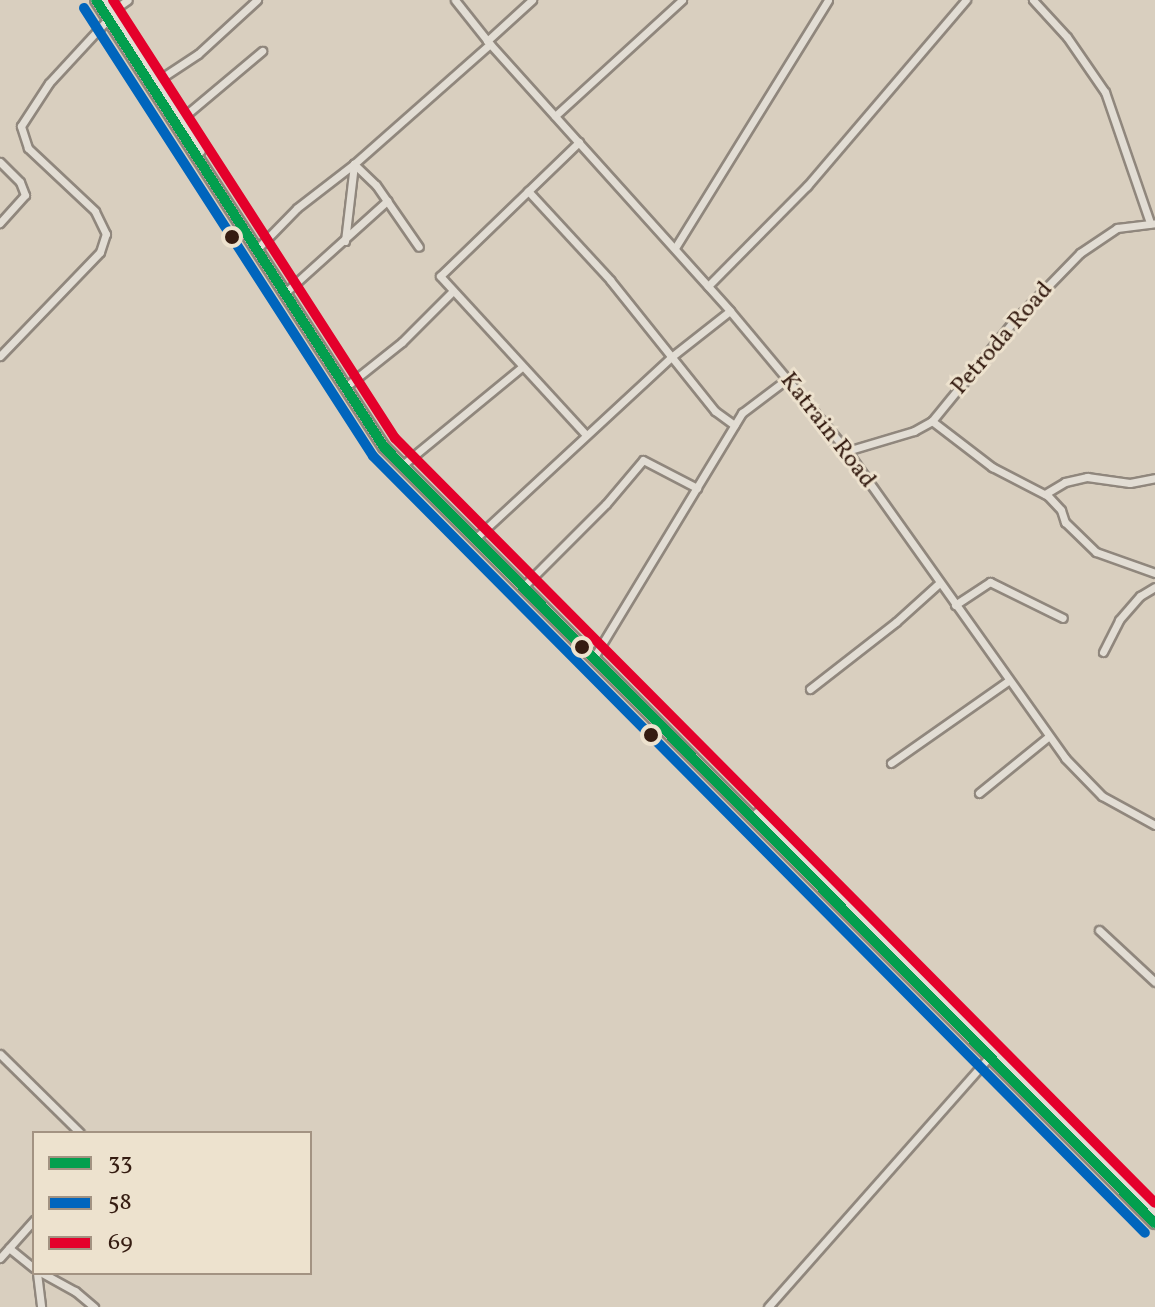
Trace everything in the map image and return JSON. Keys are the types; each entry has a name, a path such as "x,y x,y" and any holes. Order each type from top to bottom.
{"main road":[{"path":"96,0 157,81 348,385 378,431 405,463 992,1054 1155,1223"},
{"path":"105,0 110,15 384,447 992,1054 1155,1210"}],"street":[{"path":"0,356 100,252 106,234 95,211 28,148 21,126 49,83 110,15 128,0"},
{"path":"157,81 198,54 257,0"},
{"name":"Katrain Road","path":"455,0 488,42 730,311 847,451 1048,737 1102,796 1155,825"},
{"path":"259,247 297,208 354,164 532,0"},
{"path":"555,116 682,0"},
{"path":"675,248 828,0"},
{"path":"708,286 807,186 966,0"},
{"path":"1033,0 1067,37 1105,92 1152,223"},
{"path":"181,119 262,51"},
{"path":"579,142 441,275 586,435"},
{"path":"0,162 20,182 25,195 0,223"},
{"path":"354,164 376,185 419,247"},
{"path":"345,241 354,164"},
{"path":"528,191 610,280 715,411 734,425"},
{"path":"287,291 387,201"},
{"name":"Petroda Road","path":"847,451 914,431 932,421 1011,324 1080,253 1117,228 1152,223"},
{"path":"348,385 402,342 453,291"},
{"path":"478,536 670,358 730,311"},
{"path":"405,463 522,367"},
{"path":"596,654 734,425 749,406 787,379"},
{"path":"932,421 992,467 1045,494 1096,552 1155,573"},
{"path":"526,584 606,504 643,460 697,488"},
{"path":"1045,494 1065,482 1087,477 1130,483 1155,478"},
{"path":"955,605 990,582 1063,618"},
{"path":"810,689 938,584"},
{"path":"1103,652 1119,620 1140,596 1155,587"},
{"path":"891,763 1008,681"},
{"path":"979,793 1048,737"},
{"path":"1099,930 1155,982"},
{"path":"0,1054 78,1131"},
{"path":"768,1307 992,1054"},
{"path":"0,1258 32,1222"},
{"path":"9,1248 32,1266"},
{"path":"40,1275 41,1307"},
{"path":"44,1275 75,1291 94,1307"}],"transit line":[{"name":"33","path":"96,0 384,447 1155,1223"},
{"name":"69","path":"113,0 395,438 1155,1203"},
{"name":"58","path":"84,8 373,456 1145,1233"}]}
